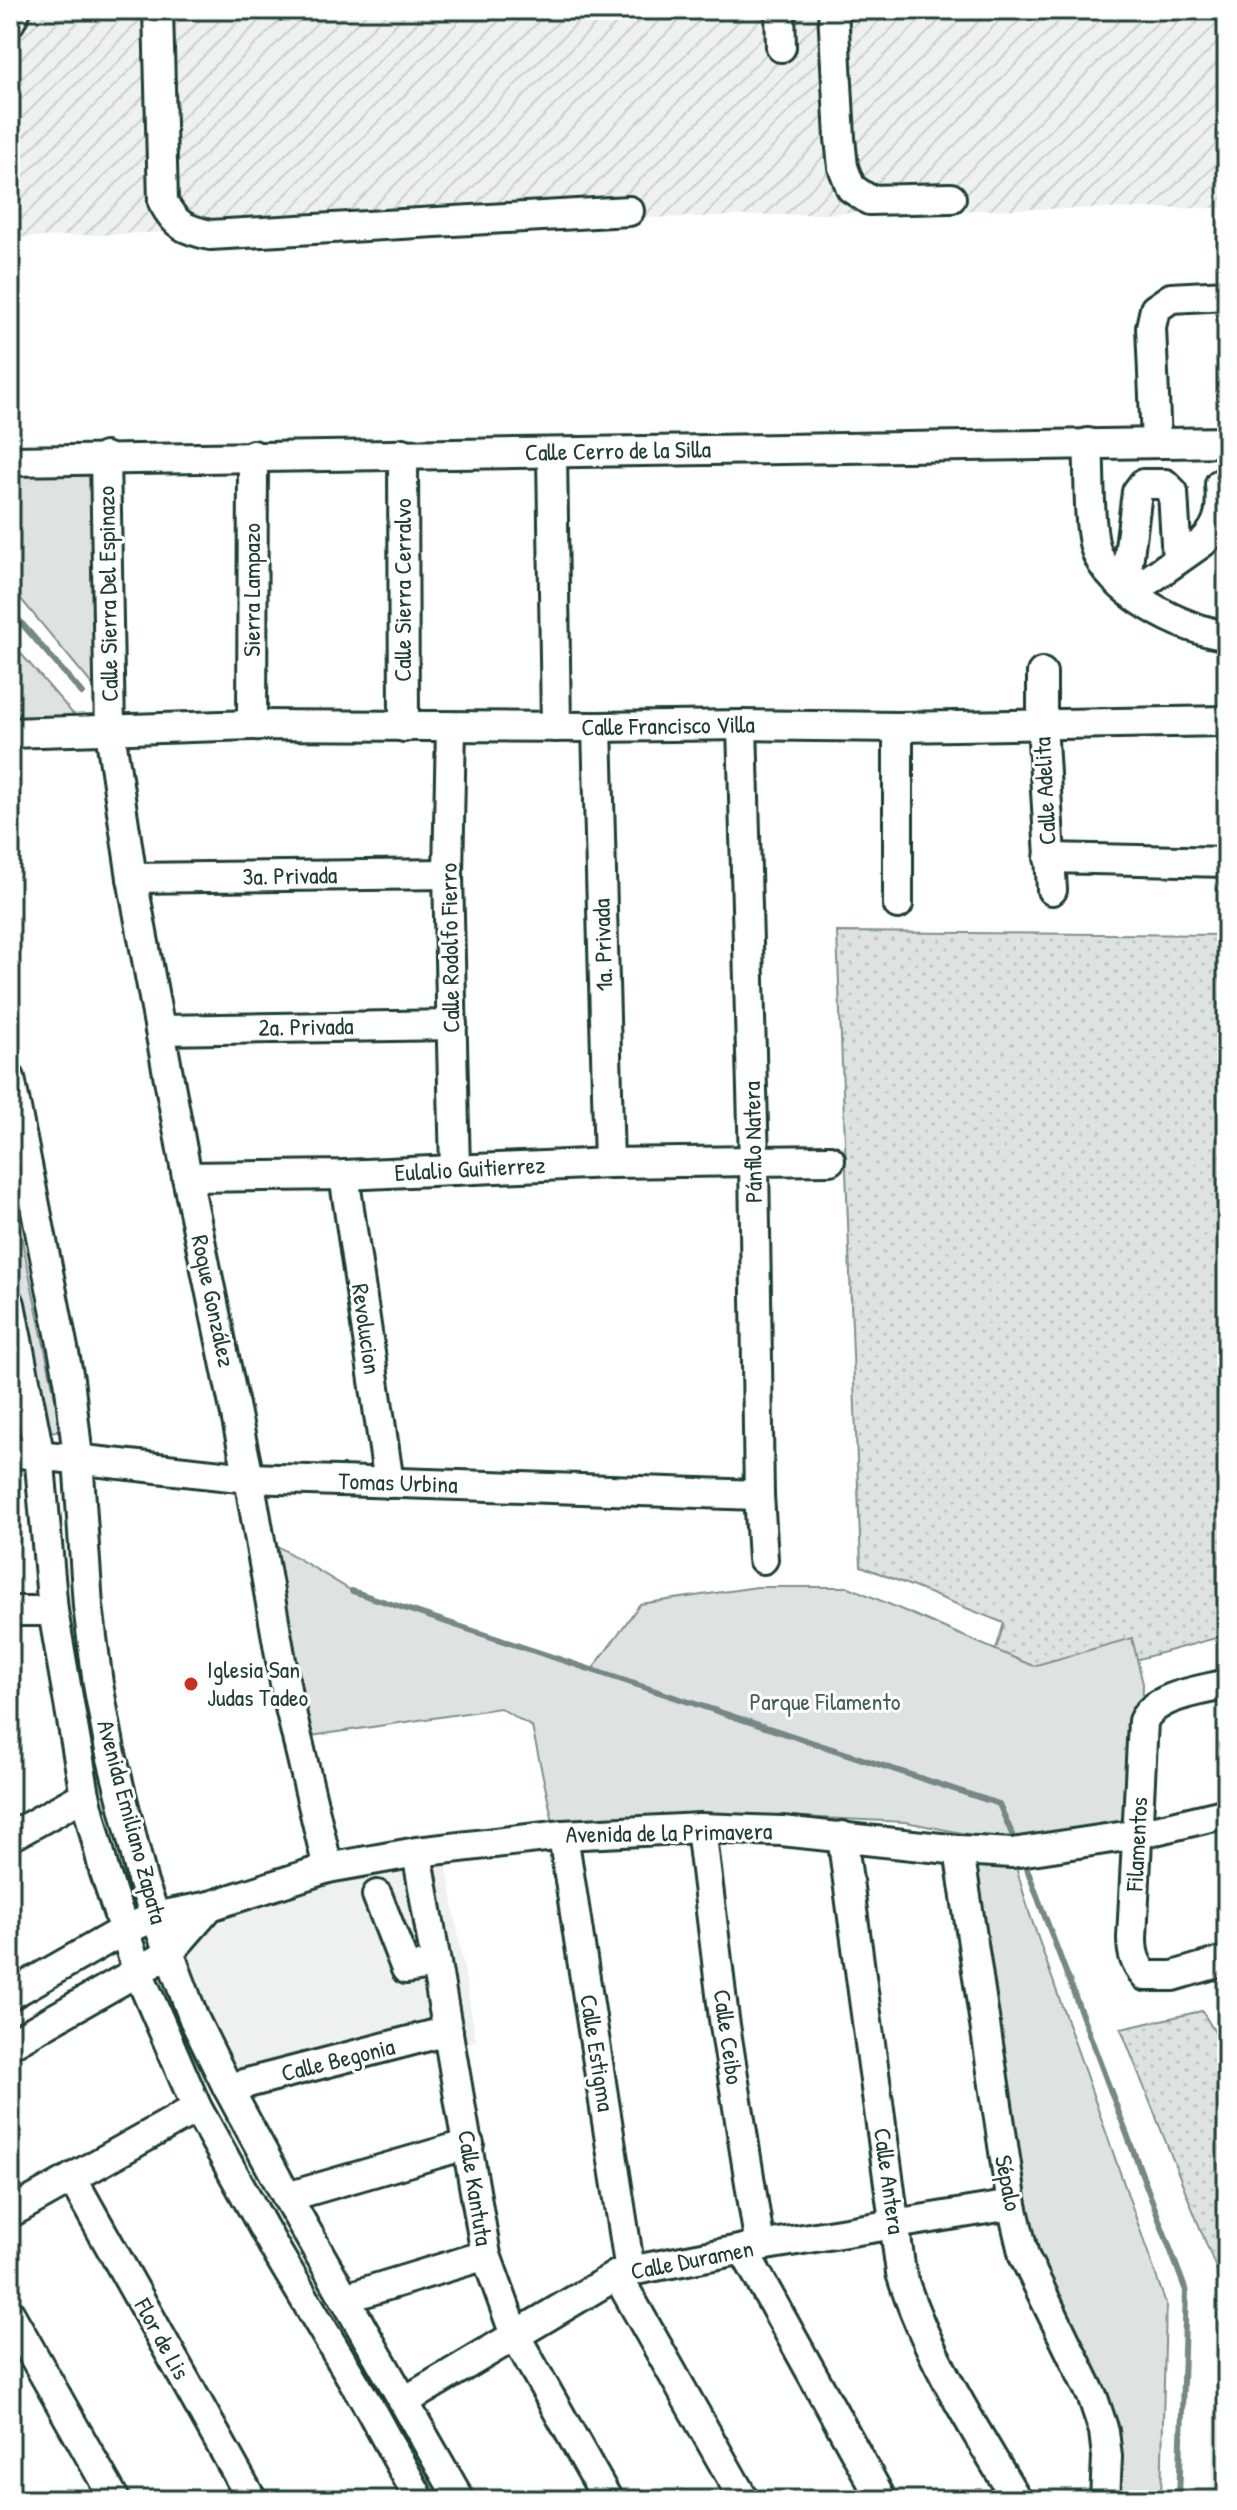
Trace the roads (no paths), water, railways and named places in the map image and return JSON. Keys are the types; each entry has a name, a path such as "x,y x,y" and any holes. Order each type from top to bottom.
{"street":[{"path":"10,22 16,10"},
{"path":"158,10 163,202 174,221 191,231 210,235 629,211"},
{"path":"780,10 781,47"},
{"path":"833,10 840,138 843,167 851,188 869,200 951,198"},
{"path":"1156,443 1151,327 1155,309 1171,298 1227,295"},
{"name":"Calle Cerro de la Silla","path":"10,461 105,457 1227,442"},
{"path":"1088,443 1094,545 1105,570 1128,590 1178,622 1198,630 1227,635"},
{"name":"Calle Sierra Cerralvo","path":"403,453 404,727"},
{"path":"552,453 556,727"},
{"name":"Sierra Lampazo","path":"252,725 253,455"},
{"name":"Calle Sierra Del Espinazo","path":"105,457 110,731"},
{"path":"1128,590 1137,492 1143,484 1165,484 1173,492 1177,560"},
{"path":"1128,590 1203,542 1219,523 1222,504 1220,484"},
{"name":"Calle Adelita","path":"1042,673 1052,890"},
{"name":"Calle Francisco Villa","path":"10,733 252,725 898,727 1227,721"},
{"name":"Pánfilo Natera","path":"742,725 763,1559"},
{"name":"Calle Rodolfo Fierro","path":"451,727 448,874 455,1170"},
{"name":"1a. Privada","path":"597,727 609,1163"},
{"path":"898,727 898,904"},
{"name":"Roque González","path":"110,731 132,878 187,1177 249,1478 287,1695 328,1868"},
{"path":"1049,858 1227,862"},
{"name":"3a. Privada","path":"132,878 448,874"},
{"name":"2a. Privada","path":"160,1030 452,1025"},
{"name":"Avenida Emiliano Zapata","path":"10,1078 69,1379 88,1606 98,1684 110,1750 143,1883 194,2019 228,2088 460,2500"},
{"name":"Eulalio Guitierrez","path":"187,1177 344,1175 609,1163 830,1160"},
{"name":"Revolucion","path":"344,1175 389,1483"},
{"name":"Avenida Emiliano Zapata","path":"10,1304 39,1453 53,1611 85,1795 104,1870 138,1972 197,2108 420,2500"},
{"name":"Tomas Urbina","path":"10,1452 249,1478 759,1495"},
{"path":"10,1611 53,1611"},
{"name":"Filamentos","path":"1227,1684 1158,1703 1148,1710 1143,1721 1132,1946 1138,1967 1145,1976 1173,1976 1227,1960"},
{"path":"10,1837 85,1795"},
{"name":"Avenida de la Primavera","path":"10,1995 124,1930 155,1917 210,1906 328,1868 417,1852 563,1835 701,1828 842,1836 1012,1853 1139,1834 1227,1813"},
{"name":"Calle Ceibo","path":"701,1828 751,2248 882,2500"},
{"name":"Calle Estigma","path":"563,1835 624,2273 744,2500"},
{"name":"Calle Antera","path":"842,1836 901,2273 913,2312 940,2365 1017,2500"},
{"name":"Sépalo","path":"959,1850 1012,2205 1024,2256 1093,2398 1104,2431 1107,2457 1105,2500"},
{"name":"Calle Kantuta","path":"417,1852 486,2255 515,2335 608,2500"},
{"path":"377,1895 406,1969 436,1964"},
{"path":"10,2044 168,1954 210,1906"},
{"name":"Calle Begonia","path":"228,2088 448,2031"},
{"path":"10,2213 197,2108"},
{"path":"287,2197 469,2144"},
{"name":"Flor de Lis","path":"72,2178 252,2500"},
{"name":"Calle Duramen","path":"405,2401 624,2273 751,2248 1012,2205"},
{"path":"345,2298 486,2255"},
{"path":"10,2314 115,2500"}],"waterway":[{"path":"10,610 82,693"},
{"path":"352,1591 999,1804 1016,1843"},
{"path":"1024,1861 1186,2291 1179,2500"}],"place":[{"name":"Iglesia San Judas Tadeo","path":"191,1684"}],"park label":[{"name":"Parque Filamento","path":"825,1702"}]}
